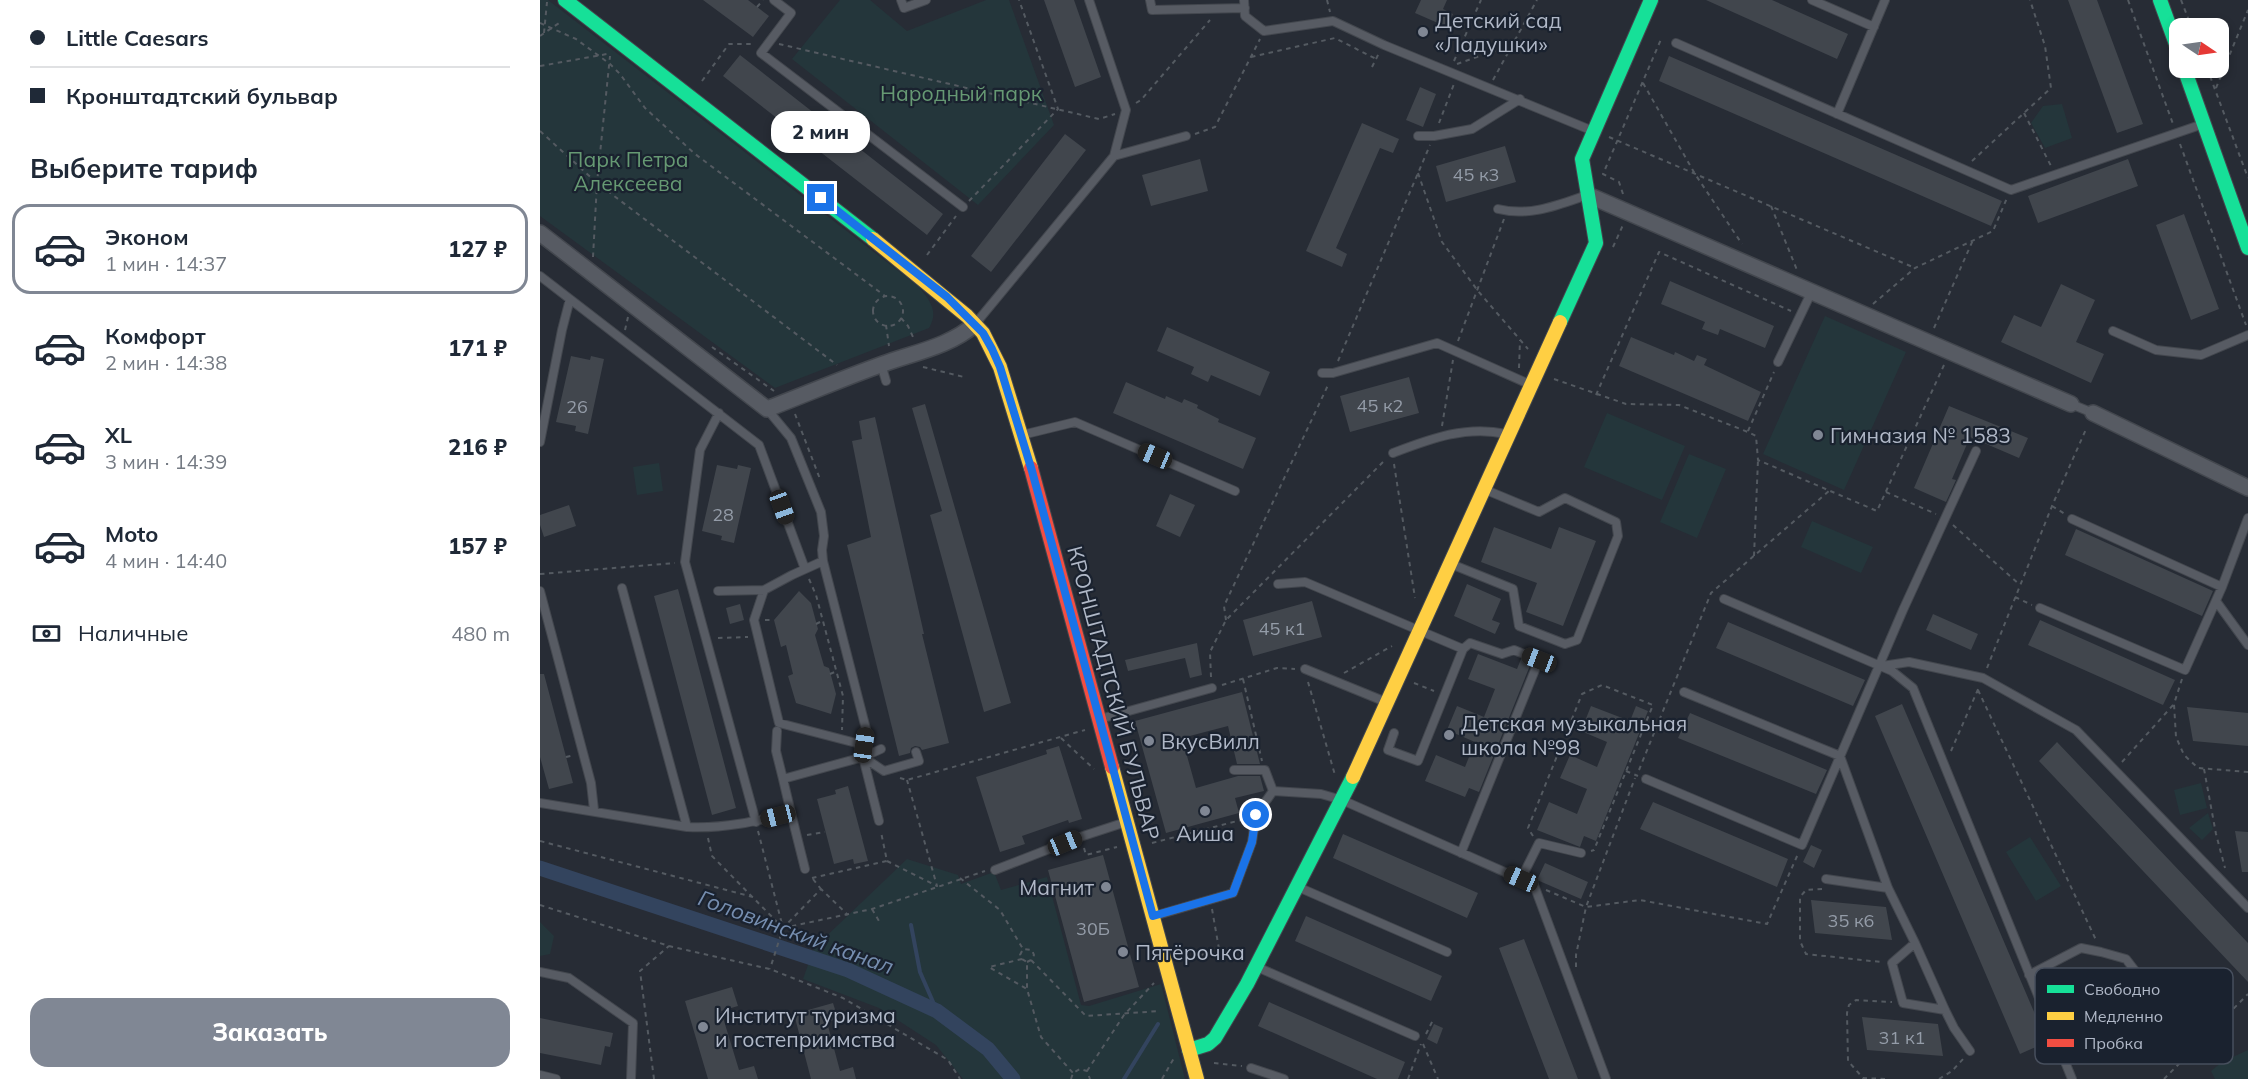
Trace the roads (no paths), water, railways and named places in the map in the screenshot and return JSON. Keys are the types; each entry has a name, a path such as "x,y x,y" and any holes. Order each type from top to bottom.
{"main road":[{"path":"1190,1050 1209,1044 1215,1038 1256,966 1342,800 1507,435 1525,382 1541,361 1596,243 1582,159 1651,0"},
{"path":"2160,0 2169,25"},
{"name":"КРОНШТАДТСКИЙ БУЛЬВАР","path":"568,5 913,270 947,297 983,333 1000,367 1021,436 1197,1079"},
{"path":"2188,78 2248,248"}],"street":[{"path":"1588,195 2072,404"},
{"path":"540,233 767,409 966,333 975,324"},
{"path":"2093,413 2248,488"}],"lane":[{"path":"774,0 791,13 761,53 963,207"},
{"path":"901,0 904,8 926,0"},
{"path":"975,324 1114,156 1126,110 1089,0"},
{"path":"1150,0 1152,10 1244,4 1245,16 1264,32 1333,21 1384,45 1594,131"},
{"path":"1812,0 1874,27"},
{"path":"1837,114 1885,0"},
{"path":"1676,43 2011,190 2204,124"},
{"path":"1419,136 1434,136 1472,129 1520,99"},
{"path":"1114,156 1186,136"},
{"path":"1498,209 1538,211 1588,195"},
{"path":"540,276 759,445 805,569"},
{"path":"1778,362 1808,289"},
{"path":"540,442 570,299"},
{"path":"2113,331 2156,350 2201,355 2248,333"},
{"path":"1322,373 1334,373 1437,343 1525,382"},
{"path":"881,364 886,381"},
{"path":"2072,404 2093,413"},
{"path":"767,409 790,438 821,512 825,536 823,561 867,729 863,757 879,821"},
{"path":"719,413 700,450 685,562 756,822"},
{"path":"1021,436 1076,422 1235,491"},
{"path":"1393,453 1440,435 1489,430 1507,435"},
{"path":"1646,779 1802,845 1976,451"},
{"path":"1450,563 1513,589 1519,626 1565,644 1577,640 1618,536 1616,522 1564,498 1539,512 1483,489"},
{"path":"2040,608 2185,670 2222,587 2248,518"},
{"path":"2072,519 2222,587"},
{"path":"718,591 764,590 823,561"},
{"path":"1278,584 1305,582 1463,649"},
{"path":"621,588 687,827"},
{"path":"764,590 754,620 779,723 864,745"},
{"path":"540,591 591,783 594,810"},
{"path":"1724,599 1892,671 1913,688 2035,990"},
{"path":"2216,601 2248,645"},
{"path":"1394,733 1388,750 1418,761 1463,649 1470,643 1502,654 1514,650 1539,660 1461,853"},
{"path":"1880,666 1909,662 1983,678 2076,730 2248,908"},
{"path":"1305,669 1387,703"},
{"path":"1099,720 1212,688"},
{"path":"1684,692 1840,756 1888,888 1954,1028 1970,1051"},
{"path":"777,731 776,751 805,869"},
{"path":"783,779 863,757 881,749"},
{"path":"863,757 884,771 919,761 916,752"},
{"path":"1234,770 1264,770 1273,791"},
{"path":"1273,791 1321,794 1342,800 1534,885 1606,1079"},
{"path":"1153,916 1233,893 1252,842 1256,815 1273,791"},
{"path":"540,803 687,827 706,828 756,822 791,813"},
{"path":"995,870 1080,837 1127,822"},
{"path":"1521,879 1539,843 1581,853"},
{"path":"1826,879 1888,888"},
{"path":"1297,886 1447,952"},
{"path":"1915,943 1892,963 1903,1003 1945,1010"},
{"path":"2042,968 2081,948 2126,959 2133,968"},
{"path":"1256,966 1415,1036"},
{"path":"540,972 569,978 633,1023 631,1079"},
{"path":"2029,975 2035,972"},
{"path":"2066,1064 2072,1079"},
{"path":"1251,1068 1284,1079"},
{"path":"540,1075 556,1079"}],"waterway":[{"name":"Головинский канал","path":"540,868 848,970 937,1011 988,1049 1013,1079"},
{"path":"911,925 920,972 937,1011"},
{"path":"1124,1079 1158,1024"}],"place":[{"name":"Детский сад «Ладушки»","path":"1423,32"},
{"name":"Гимназия № 1583","path":"1818,435"},
{"name":"Детская музыкальная школа №98","path":"1449,735"},
{"name":"ВкусВилл","path":"1149,741"},
{"name":"Аиша","path":"1205,811"},
{"name":"Магнит","path":"1106,887"},
{"name":"Пятёрочка","path":"1123,952"},
{"name":"Институт туризма и гостеприимства","path":"703,1027"}],"park label":[{"name":"Народный парк","path":"961,93"},
{"name":"Парк Петра Алексеева","path":"628,171"}]}
